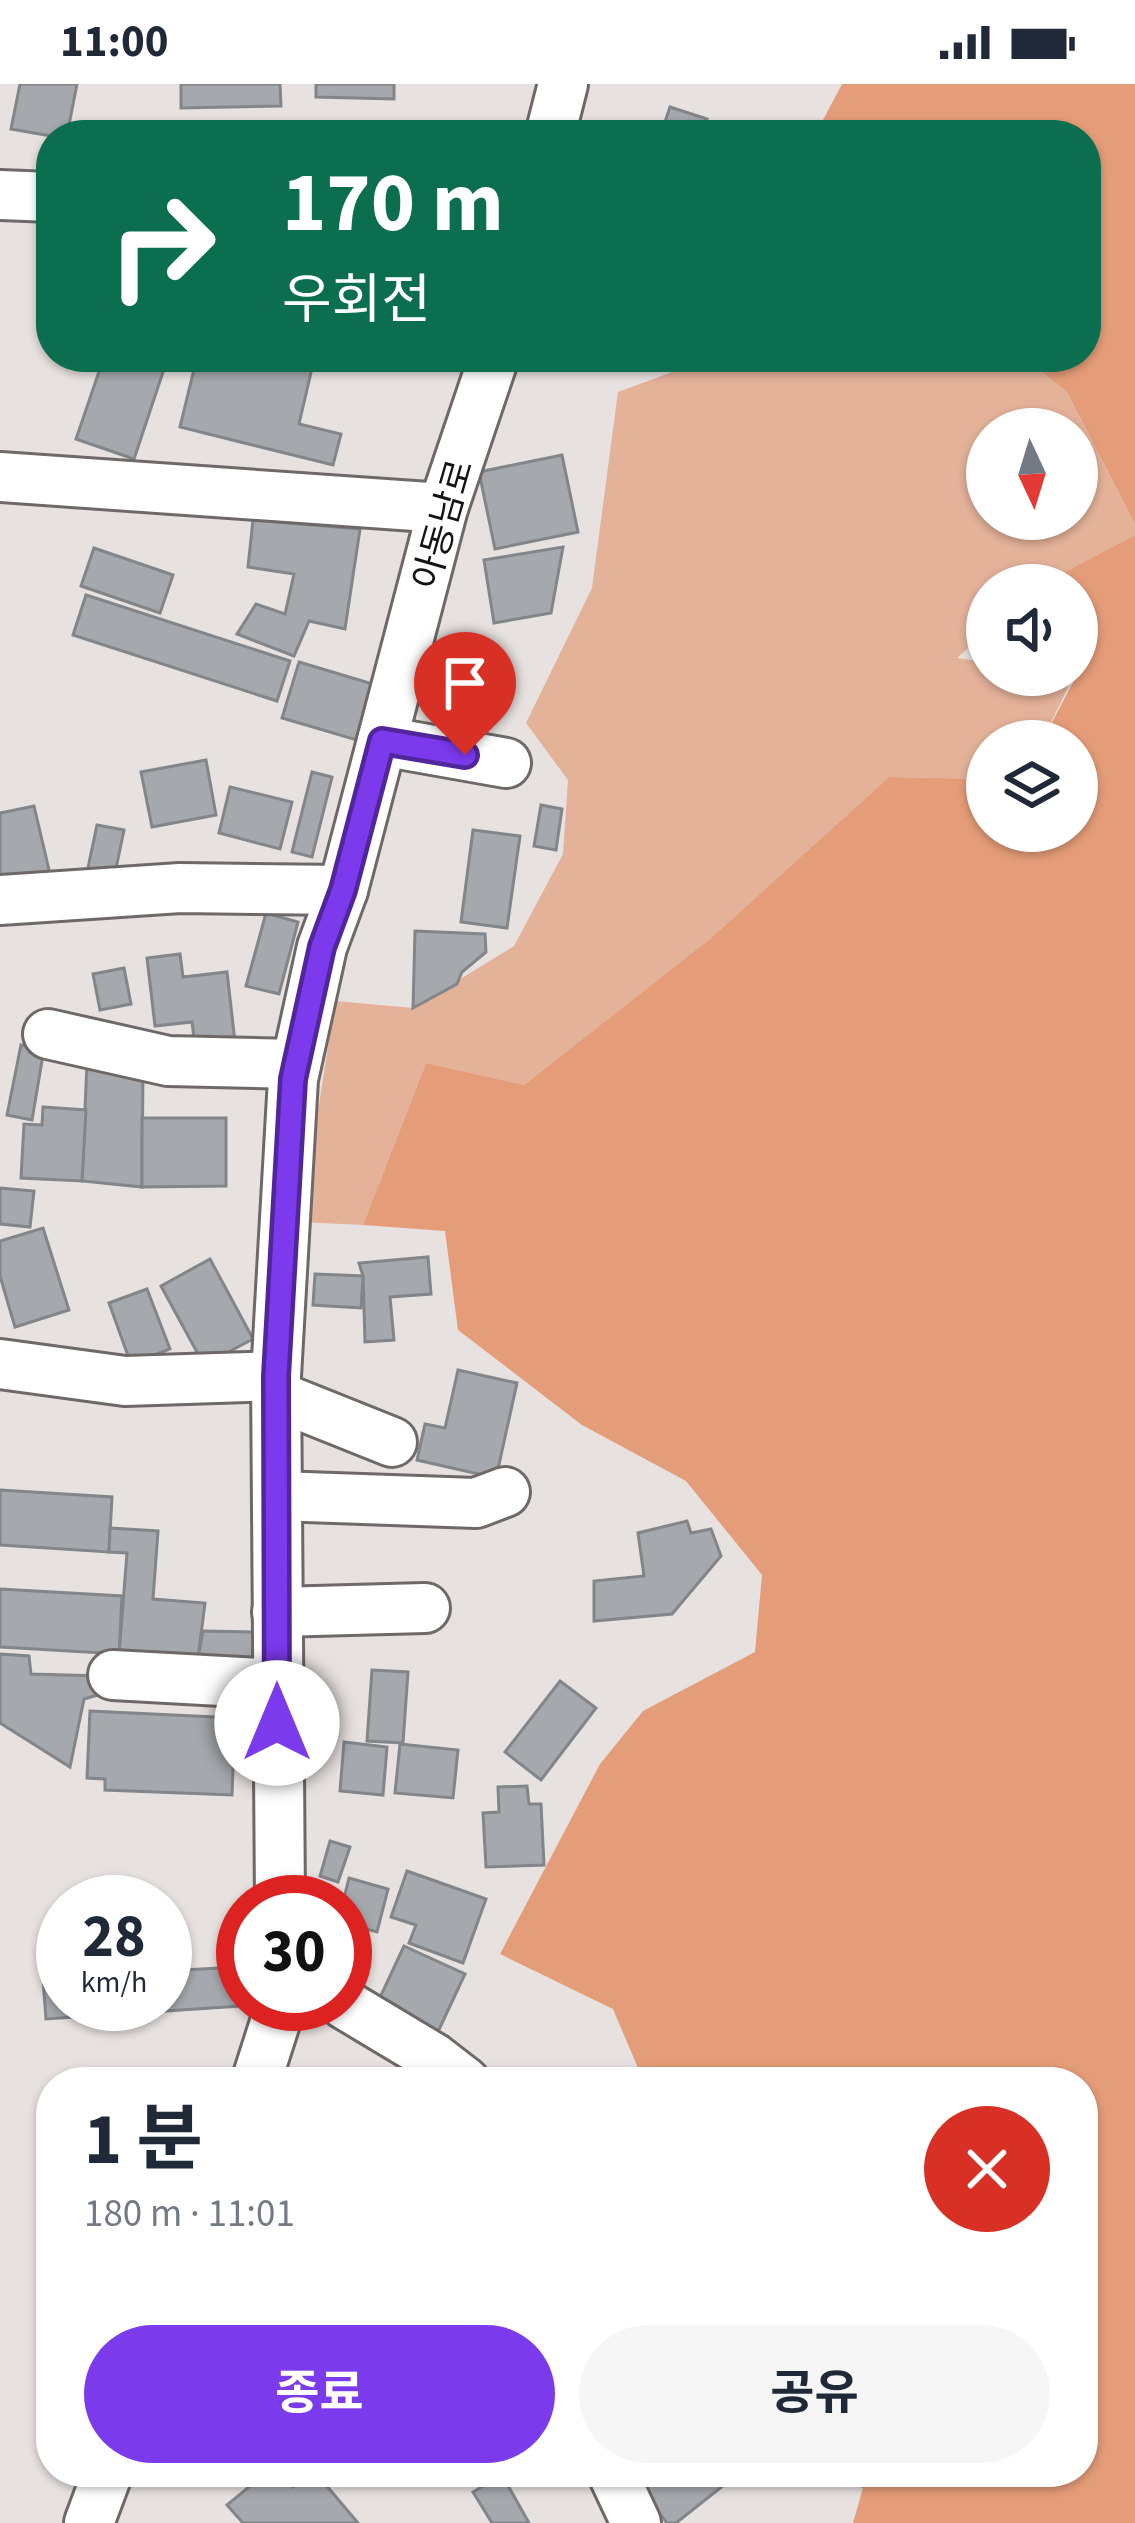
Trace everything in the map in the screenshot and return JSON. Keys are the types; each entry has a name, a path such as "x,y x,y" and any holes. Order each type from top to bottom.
{"street":[{"path":"554,120 563,84"},
{"path":"0,195 36,196"},
{"name":"아동남로","path":"280,1875 276,1386 296,1064 322,947 343,890 443,508 489,372"},
{"path":"0,477 443,508"},
{"path":"382,741 506,763"},
{"path":"0,900 180,888 343,890"},
{"path":"48,1034 168,1061 296,1064"},
{"path":"0,1364 125,1381 276,1386 392,1442"},
{"path":"277,1496 476,1503 505,1492"},
{"path":"277,1612 425,1608"},
{"path":"112,1676 277,1684"},
{"path":"372,2021 446,2067"},
{"path":"261,2067 272,2031"},
{"path":"88,2523 102,2487"},
{"path":"619,2487 636,2523"}],"shaded area":[{"path":"842,84 1135,84 1135,524 1098,452 1098,408 1075,408 1067,392 1042,372 1101,372 1101,120 823,120"},
{"path":"672,372 1042,372 1067,392 1075,408 966,408 966,540 1098,540 1098,452 1135,524 1135,535 1080,564 966,564 966,650 957,658 966,659 966,696 1064,696 1052,720 966,720 966,779 889,777 711,938 524,1085 426,1063 363,1225 301,1222 335,1001 413,1008 514,946 563,854 568,780 526,723 592,588 618,392"},
{"path":"1135,535 1135,2523 853,2523 860,2487 1098,2487 1098,2067 638,2067 613,2009 500,1954 600,1764 643,1711 755,1652 762,1575 686,1481 582,1425 458,1330 445,1231 363,1225 426,1063 524,1085 711,938 889,777 966,779 966,852 1098,852 1098,720 1053,720 1066,696 1098,696 1098,564 1080,564"}],"building":[{"path":"20,84 77,84 70,120 36,120 36,133 11,129"},
{"path":"181,84 280,84 281,106 181,108"},
{"path":"316,84 394,84 394,99 316,97"},
{"path":"670,107 707,119 707,120 666,120"},
{"path":"99,372 163,372 134,459 76,439"},
{"path":"193,372 311,372 299,424 341,434 333,465 180,427"},
{"path":"562,455 578,532 495,549 479,472"},
{"path":"253,520 360,529 345,629 309,621 294,656 237,634 256,604 285,614 294,574 248,567"},
{"path":"563,547 551,613 494,623 484,560"},
{"path":"94,548 173,575 160,613 81,586"},
{"path":"86,595 290,661 277,701 73,635"},
{"path":"299,662 376,685 360,741 282,718"},
{"path":"206,760 216,815 152,827 141,772"},
{"path":"312,772 332,777 312,857 292,852"},
{"path":"230,787 292,802 280,849 219,833"},
{"path":"541,805 562,809 556,850 534,846"},
{"path":"34,806 50,874 0,885 0,813"},
{"path":"97,825 124,830 113,883 86,877"},
{"path":"473,830 520,836 507,928 461,922"},
{"path":"266,913 298,922 279,994 246,986"},
{"path":"415,931 485,934 486,952 462,972 457,984 413,1008"},
{"path":"180,954 183,977 227,972 235,1042 195,1046 192,1022 155,1026 147,958"},
{"path":"124,968 131,1004 100,1010 93,974"},
{"path":"21,1045 44,1049 32,1120 7,1115"},
{"path":"87,1062 143,1062 142,1187 82,1181"},
{"path":"43,1107 86,1110 82,1181 21,1178 24,1124 42,1125"},
{"path":"142,1118 226,1118 226,1186 142,1187"},
{"path":"0,1188 34,1191 30,1227 0,1224"},
{"path":"43,1228 69,1310 15,1327 0,1276 0,1241"},
{"path":"428,1257 431,1294 390,1297 394,1340 365,1342 359,1263"},
{"path":"210,1259 253,1339 204,1365 161,1286"},
{"path":"315,1274 363,1276 361,1308 313,1305"},
{"path":"147,1289 170,1349 131,1364 109,1303"},
{"path":"458,1370 517,1383 496,1478 417,1460 425,1424 445,1428"},
{"path":"0,1490 112,1497 109,1552 0,1545"},
{"path":"687,1521 691,1533 711,1529 721,1556 672,1614 594,1621 594,1581 644,1576 638,1533"},
{"path":"110,1528 158,1531 153,1599 205,1603 198,1658 119,1654 127,1553 109,1552"},
{"path":"0,1589 122,1596 119,1654 0,1647"},
{"path":"203,1631 254,1632 253,1658 198,1658"},
{"path":"0,1654 29,1656 31,1674 100,1676 98,1695 84,1699 70,1767 0,1723"},
{"path":"372,1670 408,1672 403,1743 367,1741"},
{"path":"560,1681 596,1708 541,1780 505,1752"},
{"path":"90,1711 235,1718 232,1795 105,1790 105,1779 87,1778"},
{"path":"344,1742 387,1747 383,1795 340,1791"},
{"path":"400,1744 458,1750 453,1798 395,1793"},
{"path":"527,1786 529,1804 541,1804 544,1865 486,1867 483,1813 499,1812 498,1787"},
{"path":"330,1841 350,1847 340,1875 320,1875"},
{"path":"407,1871 486,1899 463,1963 409,1943 416,1925 391,1917"},
{"path":"372,1884 388,1889 377,1932 372,1931"},
{"path":"404,1946 465,1974 437,2034 376,2006"},
{"path":"216,1968 216,2008 192,2009 192,1970"},
{"path":"249,2487 328,2487 358,2523 243,2523 227,2505"},
{"path":"482,2487 509,2487 529,2523 492,2523 473,2492"},
{"path":"639,2487 721,2487 676,2523 667,2523"}],"route":[{"path":"277,1723 276,1376 293,1079 322,947 343,890 382,741 465,755"}]}
